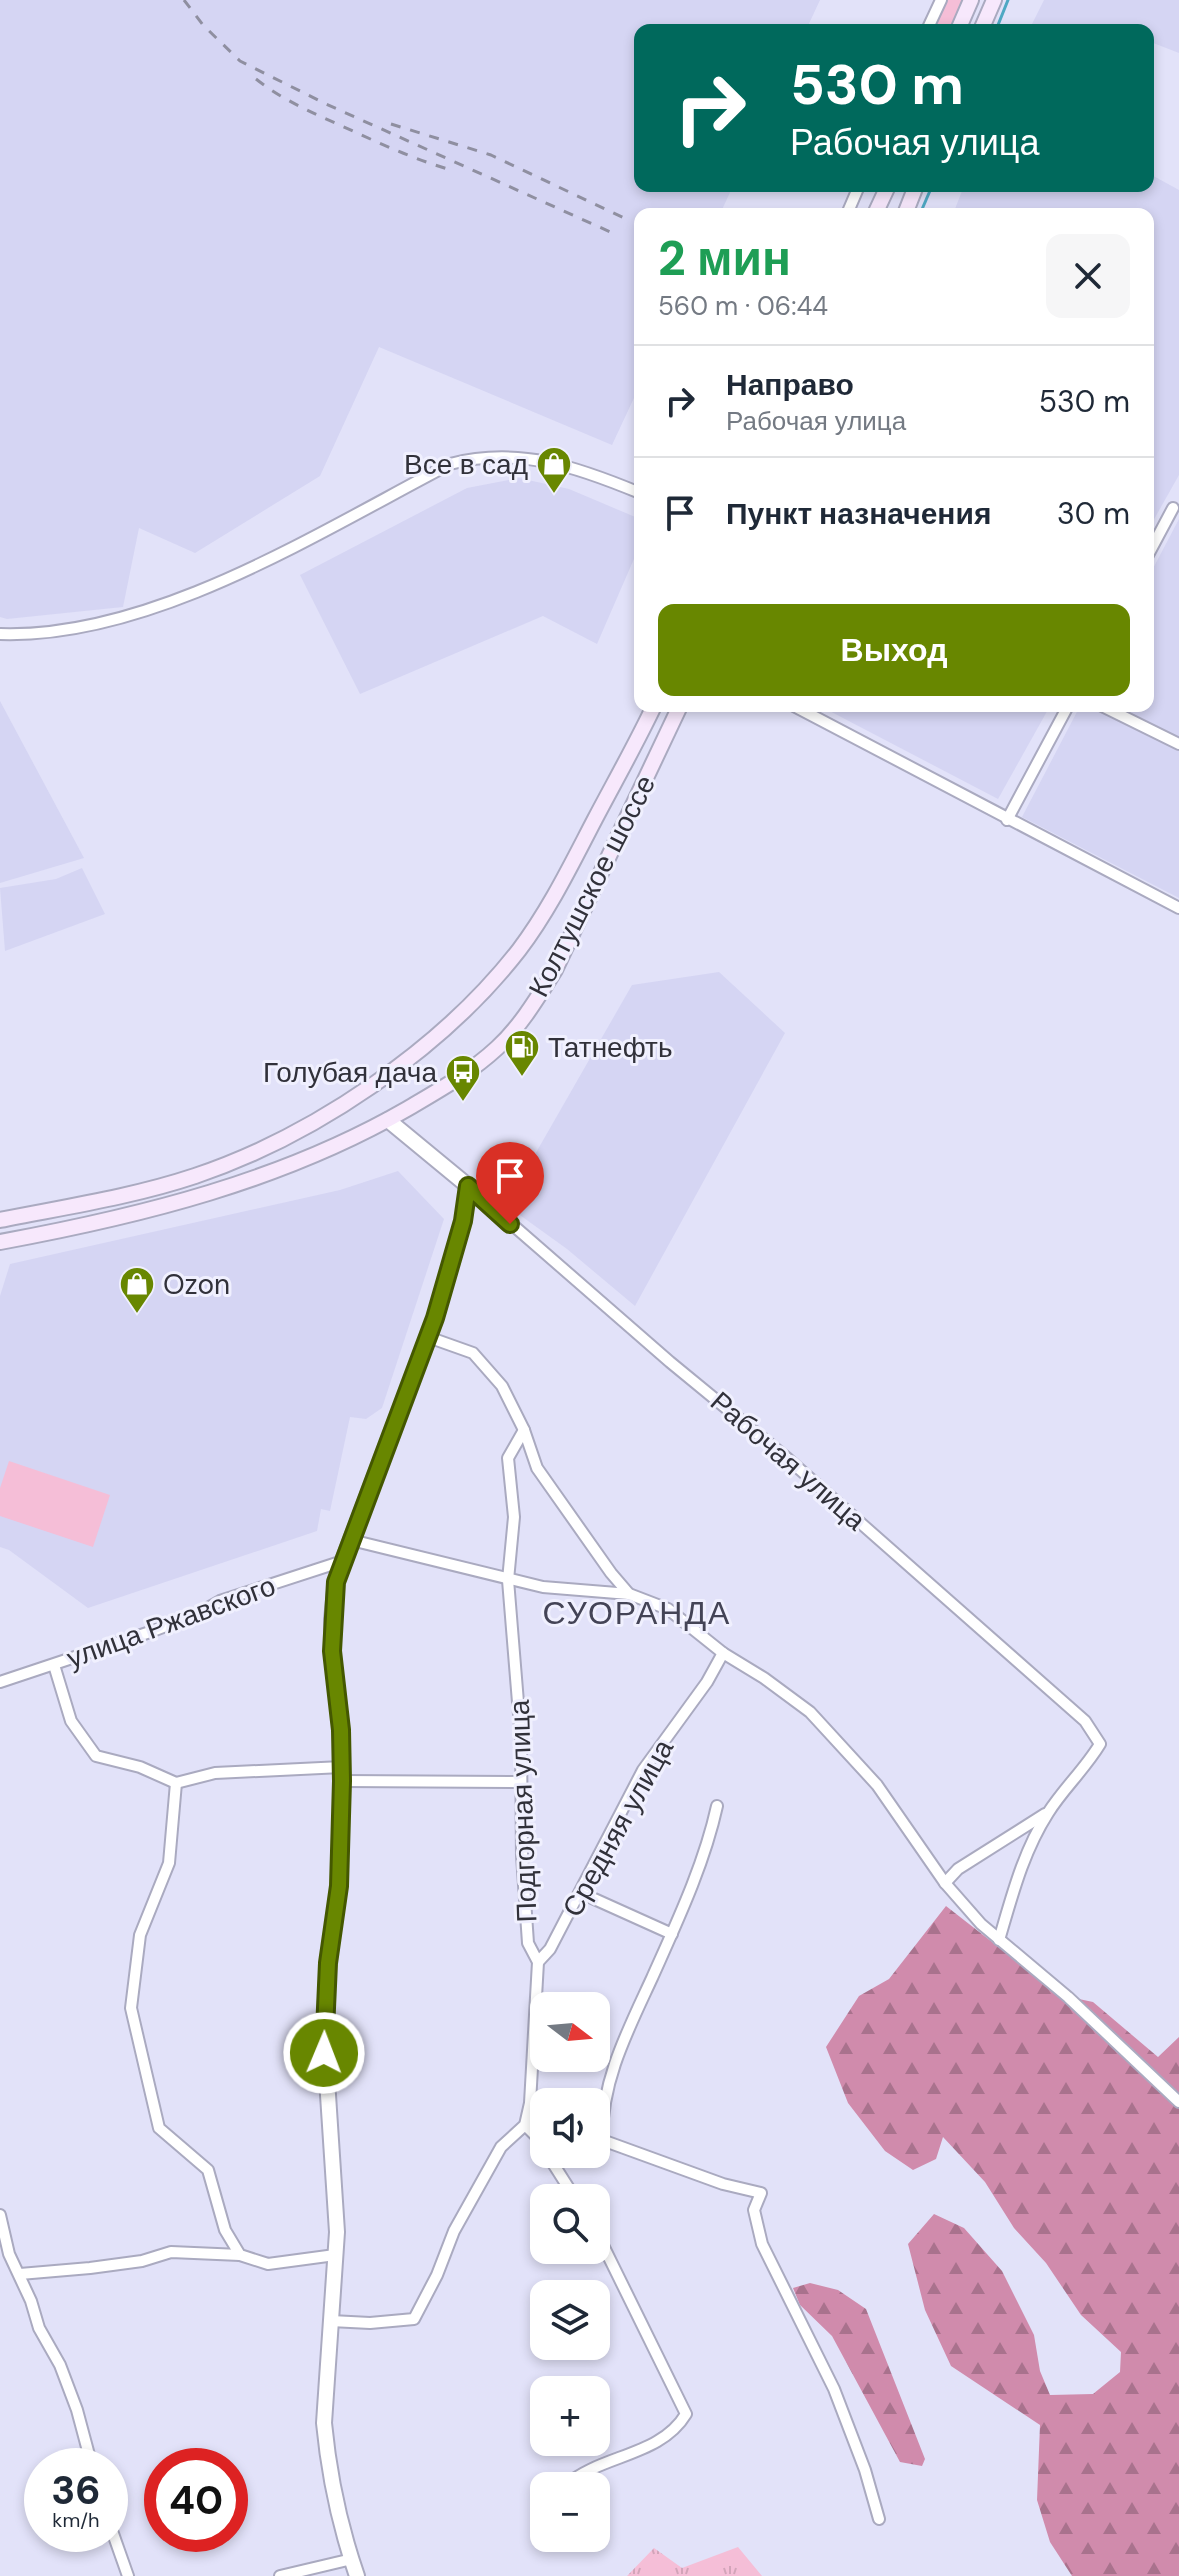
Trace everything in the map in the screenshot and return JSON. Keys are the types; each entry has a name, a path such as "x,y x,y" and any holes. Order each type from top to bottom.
{"main road":[{"path":"961,24 971,0"},
{"path":"984,24 994,0"},
{"name":"Колтушское шоссе","path":"0,1220 105,1200 194,1176 240,1159 317,1120 421,1048 488,987 520,948 557,891 651,712"},
{"name":"Колтушское шоссе","path":"0,1242 200,1197 302,1161 388,1120 455,1083 499,1046 529,1011 555,970 677,712"}],"street":[{"path":"930,24 941,0"},
{"path":"0,634 79,629 151,610 257,564 450,464 470,458 509,456 544,459 584,470 634,491"},
{"path":"1154,544 1173,508"},
{"path":"805,712 1179,908"},
{"path":"1007,820 1065,712"},
{"path":"1114,712 1179,744"},
{"path":"357,2576 327,2454 324,2423 335,2255 335,2197 324,2034 328,1963 339,1886 342,1774 332,1651 333,1600 343,1561 428,1337 463,1221 468,1186 388,1120"},
{"name":"Рабочая улица","path":"468,1186 1085,1721 1100,1744 1086,1768 1049,1811"},
{"path":"428,1337 473,1353 502,1386 524,1430 537,1468 629,1594"},
{"name":"Подгорная улица","path":"524,1430 508,1458 514,1517 508,1580 517,1670 522,1856 528,1943 538,1962 530,2103 525,2125"},
{"path":"351,1540 508,1580 555,1589 629,1594 668,1609 723,1653 810,1712 877,1785 945,1883 981,1924 1068,1997 1179,2102"},
{"name":"улица Ржавского","path":"0,1682 197,1614 220,1601 343,1561"},
{"name":"Средняя улица","path":"538,1962 550,1949 581,1893 643,1770 707,1682 723,1653"},
{"path":"54,1665 71,1721 96,1756 140,1767 176,1783 215,1773 342,1774 521,1782"},
{"path":"176,1783 169,1863 140,1935 131,2008 159,2128 208,2170 225,2230 240,2255"},
{"path":"609,2088 615,2059 672,1934 709,1841 717,1806"},
{"path":"945,1883 958,1869 1049,1811"},
{"path":"999,1940 1028,1849 1049,1811"},
{"path":"581,1893 672,1934"},
{"path":"331,2321 370,2323 414,2319 437,2275 454,2231 501,2147 525,2125 530,2129"},
{"path":"610,2146 723,2184 761,2193 754,2210 762,2244 834,2389 865,2470 879,2519"},
{"path":"0,2215 5,2254 20,2274 39,2328 60,2365 87,2448"},
{"path":"20,2274 142,2261 171,2252 240,2255 268,2264 335,2255"},
{"path":"586,2472 657,2443 678,2427 686,2414 610,2259"},
{"path":"120,2552 128,2576"},
{"path":"280,2576 352,2559"}],"shaded area":[{"path":"0,0 820,0 809,24 634,24 634,192 730,192 723,208 634,208 634,398 612,445 379,347 320,476 195,553 139,528 123,607 7,619 0,617"},
{"path":"1044,0 1179,0 1179,53 1154,43 1154,24 1032,24"},
{"path":"1154,176 1179,190 1179,475 1154,519 1154,208 955,208 962,192 1154,192"},
{"name":"Все в сад","path":"519,478 569,489 634,516 634,559 597,644 543,616 360,694 300,575 467,488"},
{"path":"1179,519 1179,898 1022,817 1077,712 1154,712 1154,567"},
{"path":"0,701 84,858 0,883"},
{"path":"831,712 1047,712 998,799"},
{"path":"82,868 105,914 5,951 0,888 56,879"},
{"path":"719,972 785,1033 635,1306 567,1249 506,1205 632,985"},
{"path":"398,1171 444,1219 382,1408 366,1419 350,1417 330,1511 321,1509 317,1531 88,1608 9,1550 0,1547 0,1296 10,1264 340,1190"}],"green space":[{"path":"947,0 962,0 952,24 937,24"},
{"path":"9,1461 110,1495 93,1547 0,1516 0,1488"},
{"path":"946,1906 1060,1995 1093,2002 1158,2057 1179,2037 1179,2576 1072,2576 1050,2542 1037,2500 1040,2425 951,2366 925,2310 908,2244 934,2214 964,2228 1002,2271 1034,2335 1040,2371 1050,2395 1093,2394 1120,2372 1121,2352 1081,2315 1046,2263 1014,2228 985,2182 943,2137 936,2159 913,2170 885,2151 848,2103 826,2047 859,1996 889,1979"},
{"path":"810,2283 838,2290 866,2309 925,2459 922,2466 900,2462 832,2336 800,2305 793,2288"},
{"path":"738,2547 762,2576 627,2576 654,2548 682,2568"}],"waterway":[{"path":"998,24 1008,0"},
{"path":"923,208 929,192"}],"railway":[{"path":"184,0 203,25 240,61 326,104 617,235"},
{"path":"256,79 315,114 451,170"},
{"path":"391,124 491,155 624,218"}],"place":[{"name":"Все в сад","path":"554,495"},
{"name":"Татнефть","path":"522,1078"},
{"name":"Голубая дача","path":"463,1103"},
{"name":"Ozon","path":"137,1315"}],"district":[{"name":"СУОРАНДА","path":"637,1613"}],"route":[{"path":"324,2053 328,1963 339,1886 342,1781 341,1730 332,1651 336,1582 435,1318 463,1221 468,1186 510,1224"}]}
